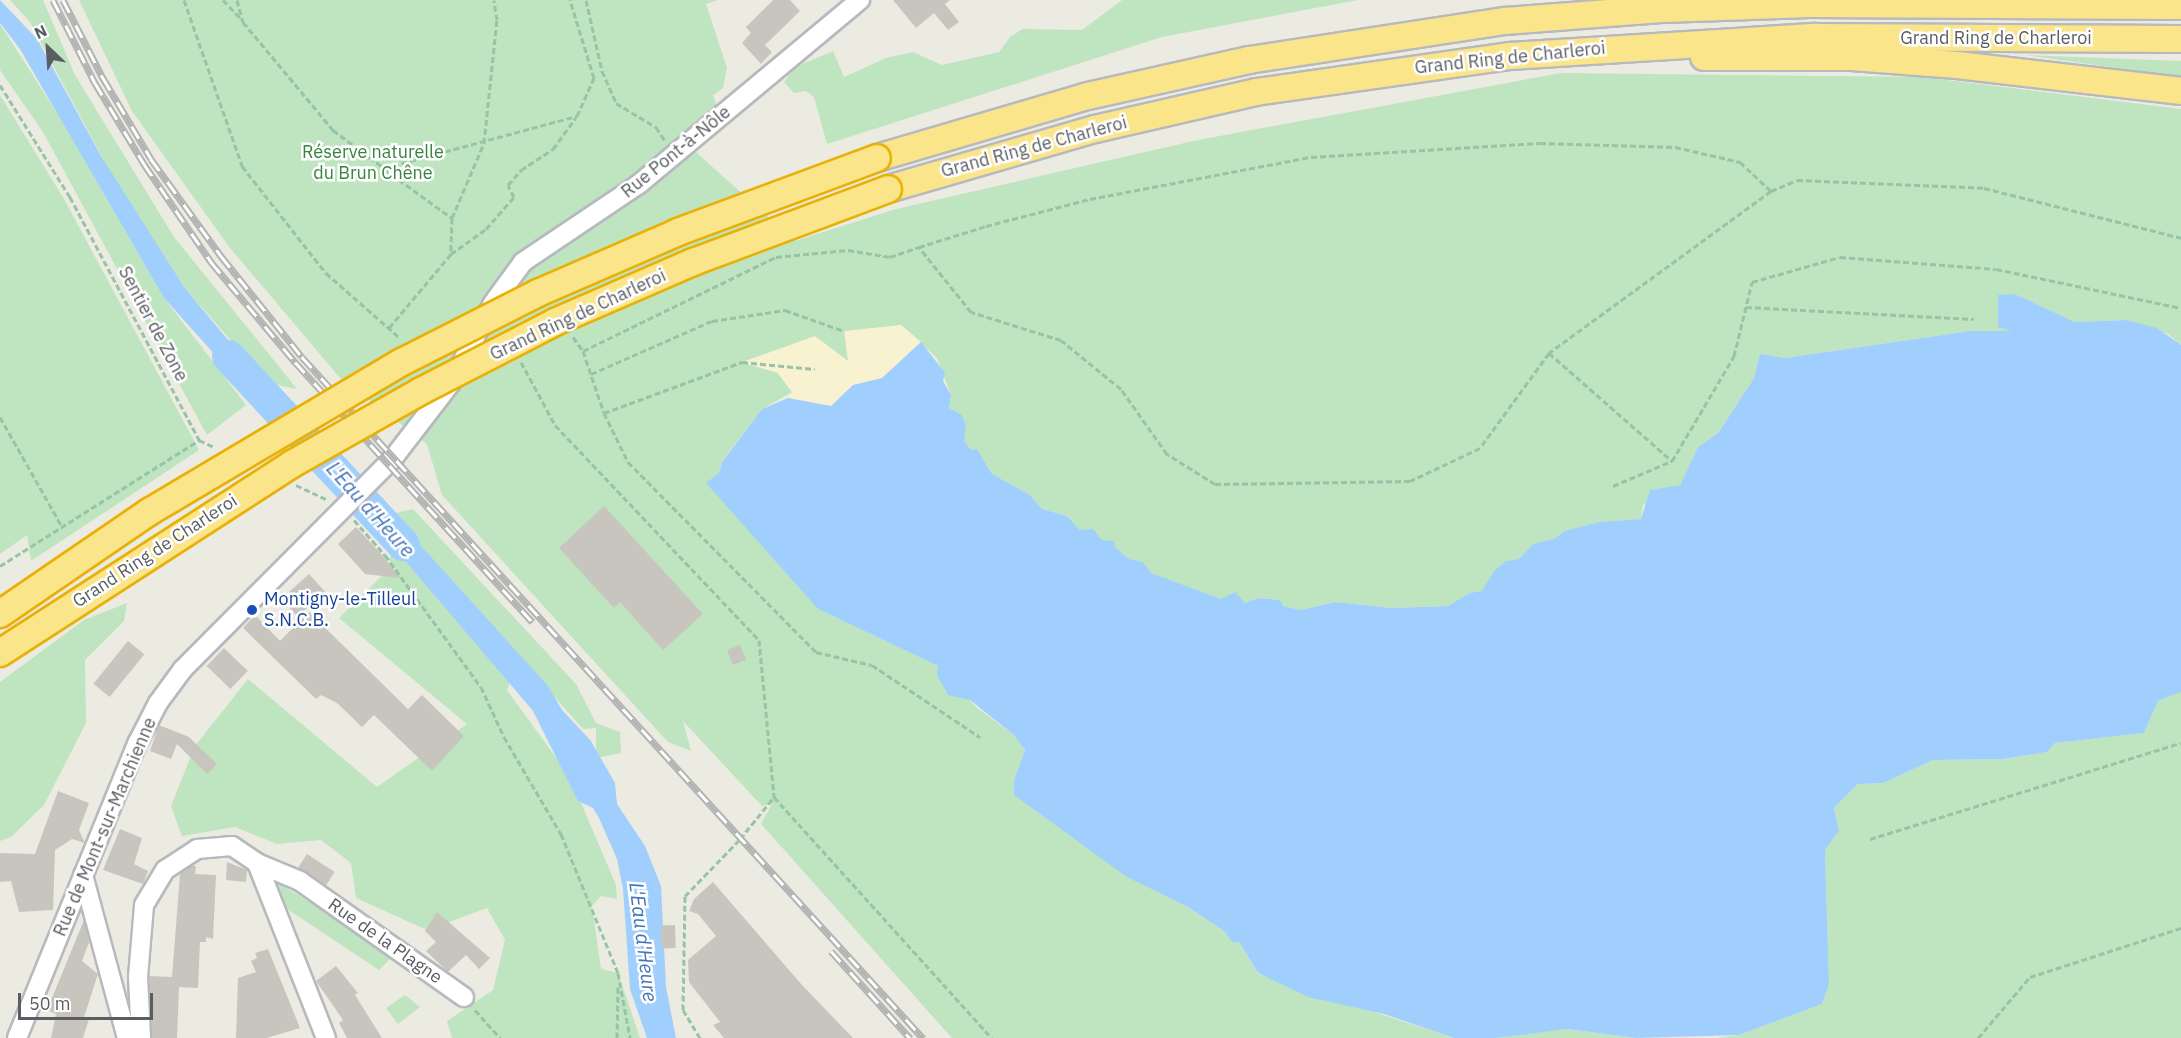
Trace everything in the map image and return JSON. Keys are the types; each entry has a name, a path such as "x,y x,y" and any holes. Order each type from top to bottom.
{"highway":[{"name":"Grand Ring de Charleroi","path":"0,614 149,512 402,362 538,293 781,190 877,158 1088,96 1249,60 1363,40 1505,21 1662,9 1966,1 2181,6"},
{"name":"Grand Ring de Charleroi","path":"0,654 291,464 421,391 555,322 672,271 888,189 1095,129 1256,92 1510,56 1657,44 1815,37 2181,39"},
{"path":"1657,44 1710,59 1863,58 2005,69 2181,91"}],"street":[{"name":"Rue Pont-à-Nôle","path":"493,303 523,262 639,184 861,0"},
{"name":"Rue de Mont-sur-Marchienne","path":"17,1038 83,875 158,703 210,639 394,457 451,383 493,303"},
{"name":"Rue de la Plagne","path":"141,1038 138,977 144,905 165,870 197,849 232,846 257,863 300,881 464,997"},
{"path":"257,863 326,1038"},
{"path":"83,875 127,1038"}],"path":[{"path":"184,0 242,166 326,273 407,344"},
{"path":"223,0 333,130 452,218"},
{"path":"237,0 243,22"},
{"path":"451,255 452,218 484,143 496,20 494,0"},
{"path":"389,328 451,255 486,229 514,197 508,185 520,170 553,149 577,116 594,78 570,0"},
{"path":"586,0 602,71 616,103 656,127 675,155"},
{"name":"Sentier de Zone","path":"0,85 70,196 199,440"},
{"path":"384,168 484,143 577,116"},
{"path":"583,351 776,257 848,250 890,257 986,226 1173,180 1311,156 1470,145 1675,147 1740,162 1771,190"},
{"path":"919,247 971,312 1061,340 1121,389 1167,454 1215,484 1410,481 1480,448 1549,353 1771,190 1797,180 1984,188 2181,238"},
{"path":"1613,486 1672,461 1734,356 1752,282 1840,257 1996,268 2181,308"},
{"path":"1746,307 1974,319"},
{"path":"591,374 712,321 785,310 844,331"},
{"path":"569,331 583,351 604,413 628,462 816,652 872,665 980,737"},
{"path":"1549,353 1672,461"},
{"path":"517,354 555,425 759,640 774,797 992,1038"},
{"path":"604,413 742,362 814,369"},
{"path":"0,417 62,525"},
{"path":"0,566 199,440 220,450"},
{"path":"291,483 345,504 482,687 504,737 576,863 618,973 630,1038"},
{"path":"1870,839 2181,743"},
{"path":"700,1038 683,1010 685,896 735,845 774,797"},
{"path":"1978,1038 2030,977 2181,928"},
{"path":"617,1038 618,973"},
{"path":"464,997 500,1038"}],"green space":[{"path":"10,0 43,0 75,75 174,237 297,389 268,383 184,287 119,189 30,22"},
{"name":"Réserve naturelle du Brun Chêne","path":"79,0 718,0 706,4 727,68 723,88 713,95 720,116 687,144 795,241 896,209 1198,140 1561,73 1922,77 2181,109 2181,345 2168,334 2126,320 2075,322 2015,294 1998,313 1998,326 2015,331 1970,331 1785,358 1760,354 1754,378 1717,434 1698,447 1680,485 1643,505 1641,519 1599,522 1564,531 1556,538 1533,544 1519,559 1506,561 1482,591 1469,593 1448,606 1392,608 1335,602 1301,610 1283,606 1280,600 1258,598 1245,603 1221,599 1170,582 1151,573 1143,562 1129,559 1115,547 1080,530 1067,516 1042,509 1030,495 992,474 977,449 971,451 964,441 961,414 949,408 951,395 937,358 901,325 849,362 743,363 778,373 792,392 762,409 722,461 719,473 818,609 938,666 976,707 1014,735 1025,750 1014,780 1014,795 1224,931 1232,942 1239,942 1258,974 1454,1038 952,1038 761,824 772,804 762,806 683,721 691,751 668,742 442,495 427,444 340,378 230,248 132,111"},
{"path":"1122,0 1358,0 1162,37 827,144 814,97 806,91 794,93 784,82 795,67 833,51 844,77 886,58 913,52 942,65 999,52 1011,36 1023,29 1082,30"},
{"path":"0,24 59,116 164,298 246,405 207,435 43,132 0,70"},
{"path":"2024,55 2181,61 2181,77 2160,74"},
{"path":"0,95 64,199 199,450 31,561 27,535 0,554"},
{"path":"413,509 576,684 596,723 620,732 621,753 596,758 596,728 583,729 519,657 507,690 570,777 616,885 617,899 601,896 592,906 601,969 618,973 640,1038 452,1038 447,1021 493,990 505,940 487,908 427,930 356,898 351,863 321,840 277,844 235,827 182,836 171,806 195,746 248,679 377,787 467,724 339,618 389,569 390,555 370,519"},
{"path":"127,603 124,621 85,660 86,723 44,805 11,837 0,841 0,682 84,620"},
{"path":"2181,692 2181,1038 1716,1038 1739,1035 1822,1004 1829,984 1825,850 1839,831 1834,808 1858,784 1883,783 1933,760 2004,759 2047,752 2055,743 2144,733 2158,701"},
{"path":"278,883 395,954 379,970 281,905"},
{"path":"405,995 420,1007 398,1024 386,1008"},
{"path":"1567,1029 1637,1038 1495,1038 1550,1030"}],"sand":[{"path":"901,325 921,342 882,378 853,385 831,406 788,398 792,392 778,373 742,362 815,336 848,361 844,331"}],"water":[{"path":"0,0 37,39 101,156 184,287 264,383 252,396 164,298 20,49 0,23"},
{"path":"2015,294 2075,322 2126,320 2157,328 2181,345 2181,692 2158,701 2144,733 2055,743 2047,752 2004,759 1933,760 1883,783 1858,784 1834,808 1839,831 1825,850 1829,984 1822,1004 1739,1035 1637,1038 1567,1029 1495,1038 1454,1038 1384,1014 1308,997 1258,973 1239,942 1232,942 1224,931 1186,906 1127,877 1014,795 1014,780 1025,750 1014,735 970,700 948,695 937,675 938,666 818,609 706,483 719,473 722,462 762,409 788,398 831,406 853,385 882,378 921,342 945,373 943,381 951,395 949,408 961,414 966,425 964,441 971,450 977,449 992,474 1030,495 1042,509 1067,516 1080,530 1093,529 1102,540 1114,541 1115,547 1129,559 1143,562 1151,573 1221,599 1235,592 1245,603 1258,598 1280,600 1283,606 1301,610 1335,602 1392,608 1448,606 1469,593 1482,591 1494,571 1506,561 1519,559 1533,544 1556,538 1564,531 1599,522 1641,519 1650,490 1680,485 1698,447 1718,433 1754,378 1760,354 1785,358 1970,331 2012,331 1998,327 1998,295"},
{"path":"383,504 548,686 562,710 591,741 615,783 617,804 645,846 661,886 666,987 676,1038 647,1038 630,989 623,889 617,859 599,818 593,808 578,801 533,711 368,517"}],"building":[{"path":"773,0 790,0 800,11 765,45 772,52 761,64 742,43 751,33 746,27"},
{"path":"893,0 950,0 945,4 959,22 948,30 934,13 916,28"},
{"path":"604,506 703,614 663,650 620,602 614,608 559,548"},
{"path":"356,527 400,578 365,574 338,544"},
{"path":"309,574 325,592 298,617 282,599"},
{"path":"309,612 408,709 422,695 464,736 432,771 374,715 362,727 337,703 321,695 316,699 243,628 255,615 280,641"},
{"path":"128,641 144,654 110,697 93,684"},
{"path":"740,645 746,660 733,665 727,650"},
{"path":"224,648 248,671 230,689 207,666"},
{"path":"159,725 189,737 217,764 207,774 177,744 171,759 150,751"},
{"path":"58,791 89,803 79,830 85,843 72,839 55,850 53,910 19,912 11,881 0,882 0,853 35,854"},
{"path":"120,829 142,838 134,864 148,871 143,884 103,870"},
{"path":"307,854 335,872 326,885 298,867"},
{"path":"227,862 247,870 246,882 226,880"},
{"path":"191,866 196,866 195,874 216,875 213,939 206,937 206,942 200,942 198,988 179,987 177,1038 152,1038 149,976 172,977 180,874"},
{"path":"713,882 802,985 853,1038 724,1038 713,1025 720,1022 689,982 688,960 716,936 698,914 689,911 694,899"},
{"path":"437,912 490,958 479,969 466,955 448,972 426,951 436,942 425,931"},
{"path":"84,920 89,942 82,961 98,974 84,1017 89,1019 83,1038 51,1038 56,1014 47,1010"},
{"path":"661,925 675,925 676,948 662,948"},
{"path":"268,949 300,1028 267,1038 236,1038 238,978 256,972 251,961 257,958 255,953"},
{"path":"336,966 358,993 355,995 382,1038 347,1038 339,1023 343,1020 316,981"}],"waterway":[{"name":"L'Eau d'Heure","path":"228,356 403,544"}],"railway":[{"path":"53,0 95,83 144,164 211,262 295,362 532,622"},
{"path":"63,0 103,78 151,159 221,256 302,357 923,1038"},
{"path":"831,951 910,1038"}],"place":[{"name":"Montigny-le-Tilleul S.N.C.B.","path":"252,610"}]}
